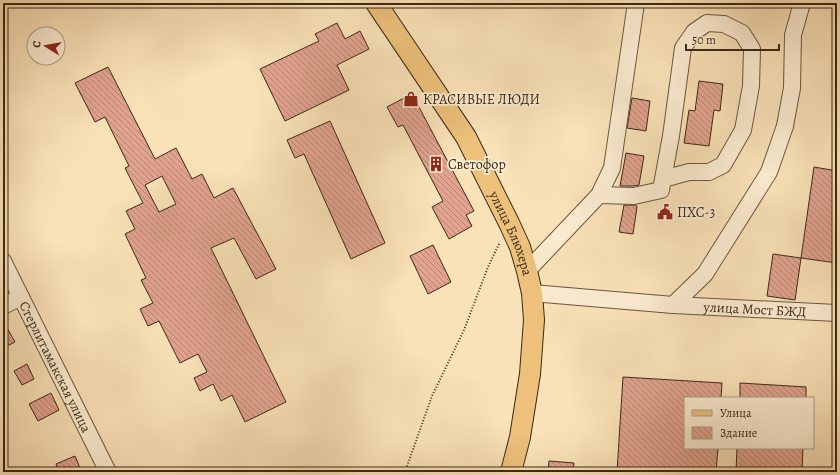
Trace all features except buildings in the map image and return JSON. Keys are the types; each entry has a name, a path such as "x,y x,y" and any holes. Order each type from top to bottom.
{"main road":[{"name":"улица Блюхера","path":"376,3 466,137 509,223 520,247 527,270 532,293 534,320 530,374 520,437 512,472"}],"street":[{"path":"527,270 599,195 612,168 636,3"},
{"path":"673,305 705,274 769,172 785,126 792,88 793,35 802,3"},
{"path":"599,195 634,196 661,190 663,179 671,136 683,48 694,32 708,23 724,24 742,33 752,49 751,86 743,130 723,165 709,172 689,172 663,179"},
{"name":"Стерлитамакская улица","path":"3,261 108,472"},
{"name":"улица Мост БЖД","path":"532,293 673,305 837,313"},
{"path":"3,306 21,297"}],"path":[{"path":"404,472 432,396 464,330 488,267 509,223"}],"place":[{"name":"КРАСИВЫЕ ЛЮДИ","path":"411,99"},
{"name":"Светофор","path":"436,164"},
{"name":"ПХС-3","path":"665,212"}]}
